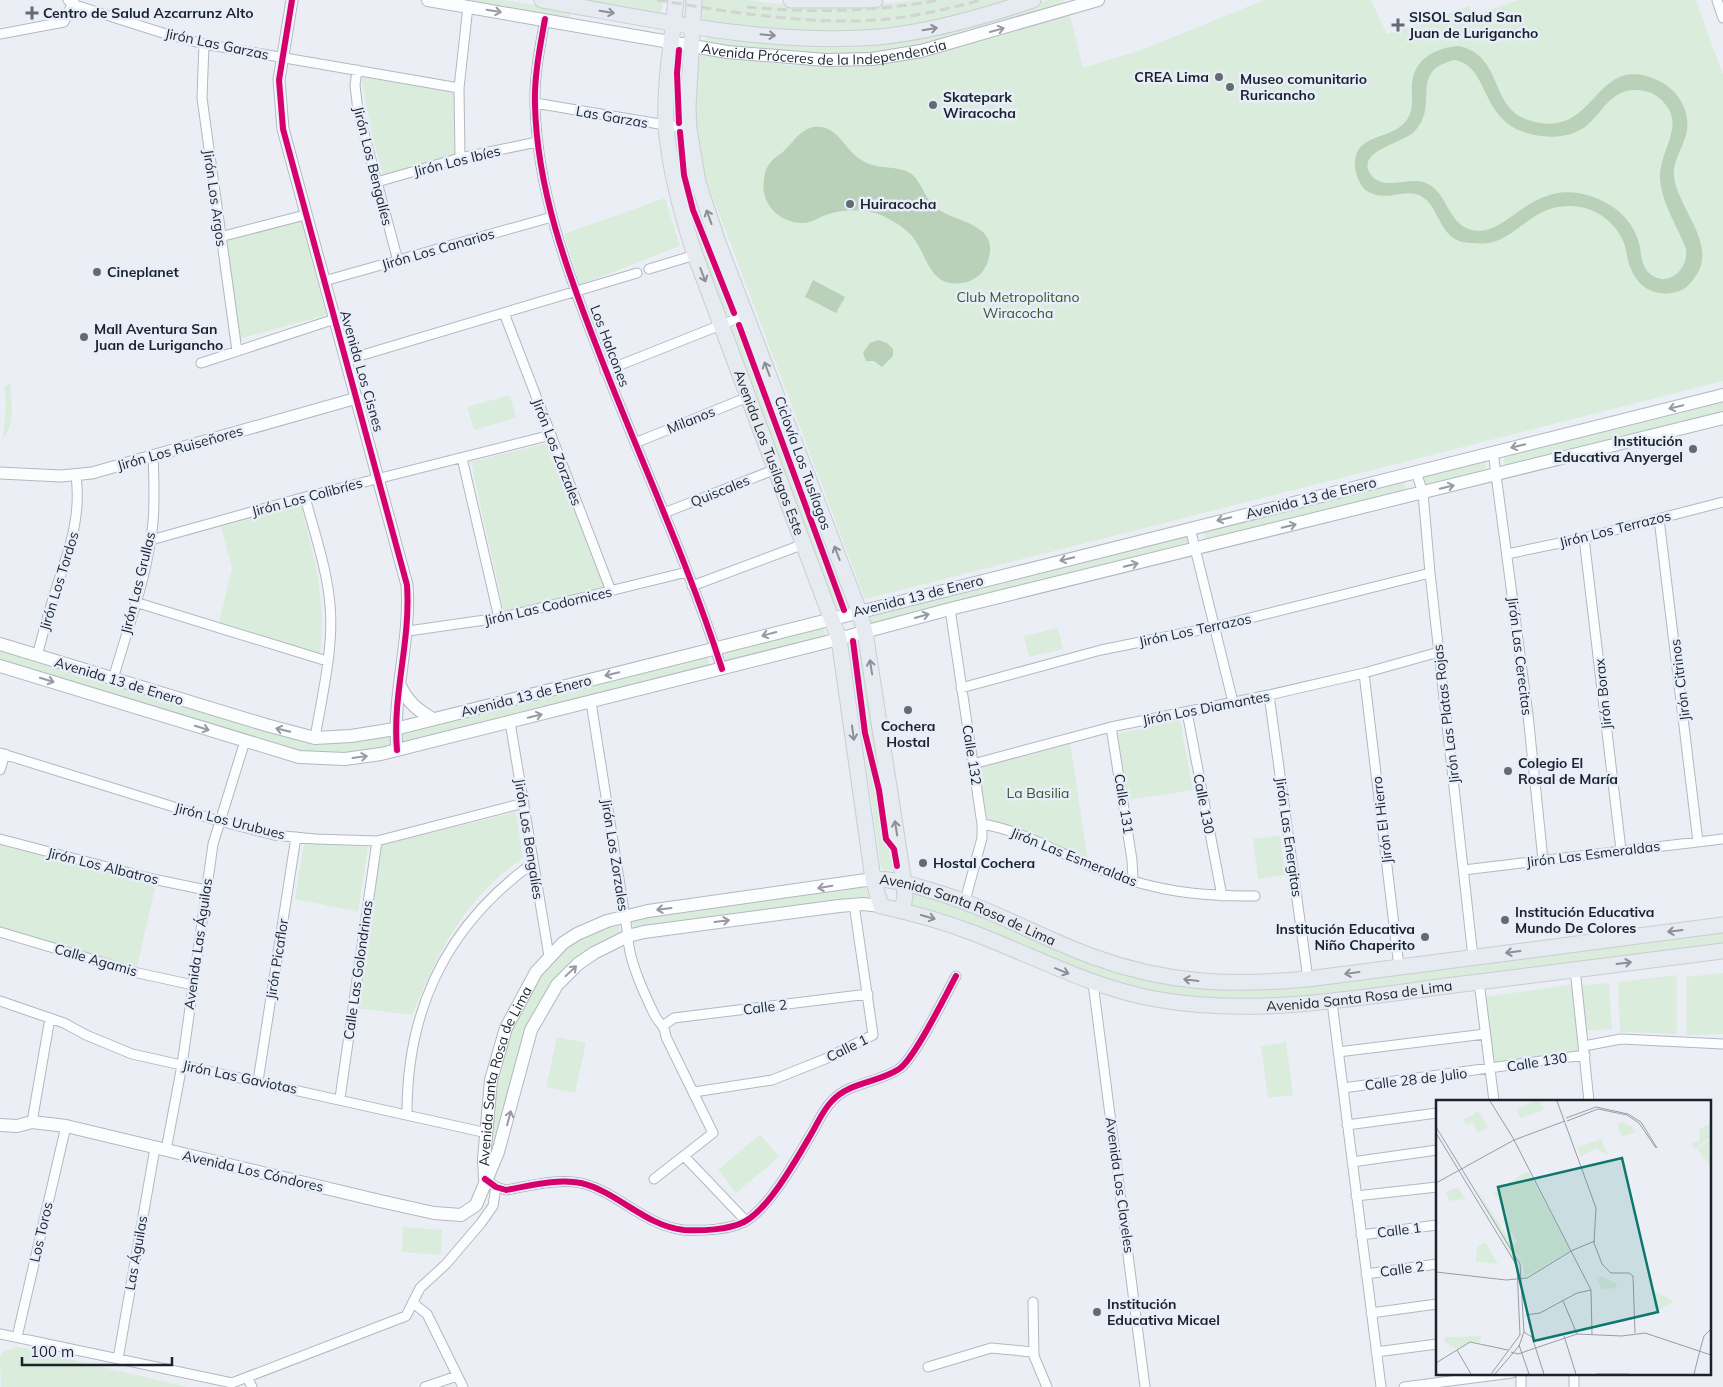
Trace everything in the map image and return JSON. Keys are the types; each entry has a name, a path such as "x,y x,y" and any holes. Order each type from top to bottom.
{"main road":[{"name":"Avenida Próceres de la Independencia","path":"428,0 545,19 690,46 801,60 872,59 921,51 1098,0"},
{"name":"Avenida Próceres de la Independencia","path":"542,0 692,26 804,38 880,36 970,20 1033,0"},
{"name":"Avenida Los Tusilagos Este","path":"676,0 667,89 666,126 672,175 695,254 839,639 873,879 881,906"},
{"name":"Avenida Los Tusilagos Este","path":"694,0 688,107 689,129 698,182 746,315 859,611 865,632 904,882 905,896 902,910"},
{"path":"791,0 874,0"},
{"name":"Avenida 13 de Enero","path":"0,644 266,725 316,738 351,736 395,729 832,617 1723,395"},
{"name":"Avenida 13 de Enero","path":"0,666 299,757 323,760 345,759 397,750 591,702 950,609 1723,418"},
{"path":"400,686 408,701 419,711 433,719"},
{"name":"Avenida Santa Rosa de Lima","path":"485,1179 484,1159 491,1080 506,1028 529,983 549,956 577,934 624,916 648,911 873,879 904,882 964,901 1094,957 1143,972 1185,980 1236,984 1308,979 1723,925"},
{"name":"Avenida Santa Rosa de Lima","path":"485,1179 502,1140 525,1047 531,1030 548,999 568,972 594,953 628,936 663,928 854,904 881,906 933,918 977,934 1093,983 1135,995 1196,1005 1264,1007 1332,1002 1723,951"},
{"name":"Avenida Los Cóndores","path":"0,1125 17,1126 32,1122 66,1126 380,1201 450,1215 461,1215 476,1205 485,1179"}],"street":[{"name":"Avenida Los Cisnes","path":"292,0 279,80 282,129 405,572 408,631 395,729 397,750"},
{"path":"1717,0 1723,18"},
{"name":"Jirón Las Garzas","path":"71,1 169,35 204,44 459,88"},
{"path":"0,34 62,23 68,16 71,1"},
{"path":"460,158 459,88 468,6"},
{"name":"Los Halcones","path":"545,19 537,62 534,103 537,142 552,217 575,291 687,572 722,669"},
{"name":"Jirón Los Argos","path":"204,44 202,98 237,351"},
{"name":"Jirón Los Bengalíes","path":"357,70 356,98 398,261"},
{"path":"667,89 683,92 688,107"},
{"name":"Las Garzas","path":"534,103 689,129"},
{"name":"Jirón Los Ibíes","path":"377,182 460,158 537,142"},
{"path":"220,237 306,215"},
{"name":"Jirón Los Canarios","path":"324,281 552,217"},
{"path":"649,269 695,254"},
{"path":"346,360 636,273"},
{"name":"Jirón Los Zorzales","path":"504,313 611,591"},
{"path":"605,370 746,315"},
{"path":"201,363 335,320"},
{"name":"Milanos","path":"635,442 748,397"},
{"name":"Jirón Los Ruiseñores","path":"0,473 76,475 153,456 357,398"},
{"name":"Jirón Los Colibríes","path":"151,540 305,497 551,435"},
{"name":"Jirón Las Cerecitas","path":"1493,452 1544,860"},
{"name":"Jirón Las Grullas","path":"113,679 151,540 155,503 153,456"},
{"path":"462,458 499,618"},
{"name":"Quiscales","path":"664,513 776,469"},
{"name":"Jirón Las Platas Rojas","path":"1416,472 1423,493 1430,573 1473,957"},
{"name":"Jirón Los Tordos","path":"38,656 53,598 72,543 77,512 76,475"},
{"path":"305,497 328,590 330,626 316,738"},
{"name":"Jirón Los Terrazos","path":"1507,554 1584,538 1723,502"},
{"name":"Jirón Citrinos","path":"1659,519 1698,842"},
{"path":"1190,528 1233,702"},
{"name":"Jirón Borax","path":"1584,538 1621,850"},
{"path":"692,586 804,544"},
{"name":"Jirón Las Codornices","path":"408,631 499,618 687,572"},
{"name":"Jirón Los Terrazos","path":"961,688 1101,650 1214,627 1430,573"},
{"path":"135,602 327,661"},
{"name":"Calle 132","path":"950,609 982,824 982,838 964,901"},
{"name":"Jirón Los Diamantes","path":"973,764 1111,727 1269,695 1364,673 1439,652"},
{"name":"Jirón El Hierro","path":"1364,673 1399,967"},
{"name":"Jirón Las Energitas","path":"1269,695 1308,979"},
{"name":"Jirón Los Zorzales","path":"591,702 628,936 628,949 654,1016 664,1025 666,1037 713,1134 684,1156"},
{"name":"Calle 130","path":"1187,712 1222,896"},
{"name":"Jirón Los Bengalíes","path":"510,722 549,956"},
{"name":"Calle 131","path":"1111,727 1133,866 1133,881"},
{"name":"Avenida Las Águilas","path":"160,1149 182,1065 206,890 218,821 245,741"},
{"path":"0,770 2,754"},
{"name":"Jirón Los Urubues","path":"2,754 218,821 274,835 377,841 524,803"},
{"name":"Jirón Las Esmeraldas","path":"982,824 1016,832 1105,872 1176,893 1255,896"},
{"name":"Jirón Picaflor","path":"258,1081 296,837"},
{"name":"Jirón Los Albatros","path":"0,839 153,879 206,890"},
{"name":"Jirón Las Esmeraldas","path":"1464,870 1723,839"},
{"name":"Calle Las Golondrinas","path":"340,1098 377,841"},
{"path":"406,1113 407,1086 413,1040 423,1002 435,975 450,948 482,906 533,863"},
{"name":"Calle 1","path":"694,1092 772,1080 825,1059 873,1035 854,904"},
{"name":"Calle Agamis","path":"0,932 138,973 192,985"},
{"path":"1575,969 1589,1100"},
{"path":"485,1179 496,1187 506,1190 562,1182 581,1183 652,1219 682,1230 718,1228 746,1221 752,1217 785,1177 830,1103 847,1090 901,1069 927,1030 956,976"},
{"path":"1479,982 1494,1100"},
{"name":"Avenida Los Claveles","path":"1093,983 1145,1387"},
{"name":"Calle 2","path":"664,1025 674,1018 868,994"},
{"name":"Jirón Las Gaviotas","path":"0,1001 50,1018 105,1044 132,1054 340,1098 487,1133"},
{"path":"1332,1002 1381,1387"},
{"path":"32,1122 50,1018"},
{"path":"1338,1052 1485,1034"},
{"name":"Calle 130","path":"1490,1070 1584,1050 1621,1039 1723,1044"},
{"name":"Calle 28 de Julio","path":"1343,1088 1490,1070"},
{"path":"1348,1125 1436,1113"},
{"name":"Los Toros","path":"17,1337 66,1126"},
{"name":"Las Águilas","path":"118,1359 160,1149"},
{"path":"1352,1162 1436,1150"},
{"path":"654,1179 684,1156 746,1221"},
{"path":"0,1334 232,1383 406,1316 420,1288 446,1264 493,1206 496,1187"},
{"path":"1356,1196 1436,1187"},
{"name":"Calle 1","path":"1361,1235 1436,1225"},
{"name":"Calle 2","path":"1366,1274 1436,1264"},
{"path":"1033,1302 1033,1352 1048,1387"},
{"path":"413,1303 427,1314 463,1387"},
{"path":"1371,1313 1436,1304"},
{"path":"1376,1352 1436,1344"},
{"path":"928,1367 991,1348 1033,1352"},
{"path":"1404,1387 1504,1374"},
{"path":"1521,1374 1521,1387"},
{"path":"1574,1374 1574,1387"},
{"path":"425,1387 457,1376"},
{"path":"247,1377 251,1387"}],"green space":[{"path":"452,0 503,0 567,10 573,20"},
{"path":"570,0 663,0 661,15"},
{"path":"701,0 746,0 799,6 871,5 915,0 1016,0 977,12 916,24 875,30 816,32 698,22"},
{"path":"1048,0 1063,0 1065,4 919,49 832,57 699,43 710,36 818,48 862,47 967,25"},
{"name":"Club Metropolitano Wiracocha","path":"1264,0 1371,0 1387,34 1469,6 1472,16 1518,0 1696,0 1723,75 1723,381 865,599 703,171 696,113 700,54 788,65 842,66 939,51 1070,15 1083,68 1144,49"},
{"path":"675,51 685,52 683,123 676,123 673,119"},
{"path":"363,77 456,93 454,111 455,155 383,176 371,131"},
{"path":"674,139 688,140 737,312 729,315 725,313 697,245 682,196"},
{"path":"665,198 680,246 580,285 564,234"},
{"path":"302,221 326,315 239,339 223,241"},
{"path":"743,324 851,602 850,608 840,611 835,607 733,331 733,327"},
{"path":"10,383 11,420 10,427 3,438 6,402 4,387"},
{"path":"510,395 516,418 474,430 467,407"},
{"path":"1723,399 1723,414 1504,469 1504,454"},
{"path":"547,443 605,586 504,612 471,462"},
{"path":"1484,458 1487,471 1426,488 1422,474"},
{"path":"1405,481 1407,493 1205,540 1204,533 1206,529"},
{"path":"301,504 318,578 322,614 320,654 219,623 232,568 221,527"},
{"path":"1189,534 1190,548 871,624 868,616"},
{"path":"823,626 826,636 726,661 723,650"},
{"path":"1058,628 1063,649 1029,657 1024,636"},
{"path":"860,639 896,869 885,871 881,867 849,645 852,641"},
{"path":"0,648 264,730 386,735 390,737 391,745 388,749 344,755 304,752 0,660"},
{"path":"707,655 710,667 401,743 400,735 404,732"},
{"path":"1180,720 1193,790 1127,800 1116,734"},
{"name":"La Basilia","path":"1070,742 1088,861 1017,828 985,821 977,768"},
{"path":"516,812 523,858 503,873 469,908 443,948 412,1015 355,1008 378,846"},
{"path":"1280,835 1285,875 1258,879 1253,839"},
{"path":"304,843 368,847 358,912 295,899"},
{"path":"0,844 156,884 137,967 0,928"},
{"path":"864,887 868,890 869,897 866,899 634,929 631,921 635,917"},
{"path":"914,891 1195,985 1723,932 1723,945 1292,1000 1183,998 1092,977 959,919 913,907 910,905"},
{"path":"618,923 621,935 545,993 536,1008 515,1062 504,1127 487,1162 494,1100 500,1068 519,1008 534,982 554,958 579,938 593,931"},
{"path":"1723,973 1723,1034 1687,1035 1686,977"},
{"path":"1677,975 1677,1034 1620,1032 1618,982"},
{"path":"1609,983 1612,1029 1584,1031 1581,985"},
{"path":"1573,984 1580,1053 1495,1062 1485,997"},
{"path":"557,1037 586,1043 575,1093 546,1087"},
{"path":"1286,1042 1293,1095 1268,1098 1261,1046"},
{"path":"760,1134 779,1157 736,1193 718,1170"},
{"path":"403,1227 442,1230 441,1255 402,1252"},
{"path":"17,1347 187,1387 1,1387 0,1356 3,1352"}],"shaded area":[{"path":"1458,46 1473,51 1483,59 1507,104 1515,113 1528,120 1551,124 1569,119 1619,77 1636,74 1657,80 1671,89 1682,102 1687,118 1686,135 1674,166 1674,177 1702,250 1702,262 1697,274 1689,285 1674,293 1658,293 1645,287 1639,282 1631,269 1624,243 1617,231 1609,221 1592,210 1566,206 1550,209 1537,215 1502,238 1490,243 1468,243 1459,241 1446,231 1431,205 1421,196 1408,193 1380,196 1365,190 1358,179 1355,166 1356,155 1360,147 1374,138 1392,132 1406,121 1412,108 1412,84 1417,68 1427,56 1450,47","holes":["1454,60 1465,64 1474,71 1499,116 1510,125 1524,132 1538,135 1552,137 1574,133 1588,125 1612,99 1627,91 1645,91 1658,97 1672,116 1671,136 1661,167 1660,178 1663,196 1686,249 1686,257 1680,270 1675,275 1662,279 1648,272 1643,263 1634,230 1629,222 1617,210 1593,197 1571,192 1553,194 1537,200 1497,226 1485,230 1472,230 1464,227 1457,221 1439,193 1426,183 1420,181 1390,183 1377,180 1372,176 1368,168 1369,161 1374,154 1408,136 1422,122 1425,111 1426,90 1432,73 1440,65"]},
{"name":"Huiracocha","path":"813,127 822,127 829,130 856,156 869,164 899,169 910,173 917,180 934,206 942,212 973,225 982,231 988,238 990,248 987,265 983,271 977,277 967,282 945,282 937,277 918,244 909,233 894,221 875,213 855,210 842,211 804,223 787,220 774,211 765,197 764,189 767,169 770,163 802,132"},
{"path":"813,280 845,297 836,313 805,297"},
{"path":"878,340 887,343 893,349 893,356 882,367 874,361 866,361 863,353 870,343"}],"railway":[{"path":"657,0 732,12 832,21 889,19 951,8 981,0"},
{"path":"747,7 819,11 891,7 939,0"}],"cycle path":[{"path":"292,0 279,80 283,129 407,585 408,606 397,709 397,750"},
{"path":"545,19 536,72 535,105 541,167 555,227 574,287 693,587 722,669"},
{"path":"679,50 677,73 679,123"},
{"path":"680,132 684,175 693,210 734,313"},
{"name":"Ciclovía Los Tusílagos","path":"739,325 844,610"},
{"path":"853,641 865,733 879,790 886,839 894,849 897,866"},
{"path":"485,1179 496,1187 506,1190 563,1181 581,1183 594,1187 657,1222 684,1230 706,1230 738,1225 753,1216 772,1196 813,1132 822,1114 832,1101 855,1086 891,1074 905,1063 921,1040 956,976"}],"place":[{"name":"Centro de Salud Azcarrunz Alto","path":"32,13"},
{"name":"SISOL Salud San Juan de Lurigancho","path":"1398,25"},
{"name":"CREA Lima","path":"1219,77"},
{"name":"Museo comunitario Ruricancho","path":"1230,87"},
{"name":"Skatepark Wiracocha","path":"933,105"},
{"name":"Huiracocha","path":"850,204"},
{"name":"Cineplanet","path":"97,272"},
{"name":"Mall Aventura San Juan de Lurigancho","path":"84,337"},
{"name":"Institución Educativa Anyergel","path":"1693,449"},
{"name":"Cochera Hostal","path":"908,710"},
{"name":"Colegio El Rosal de María","path":"1508,771"},
{"name":"Hostal Cochera","path":"923,863"},
{"name":"Institución Educativa Mundo De Colores","path":"1505,920"},
{"name":"Institución Educativa Niño Chaperito","path":"1425,937"},
{"name":"Institución Educativa Micael","path":"1097,1312"}]}
